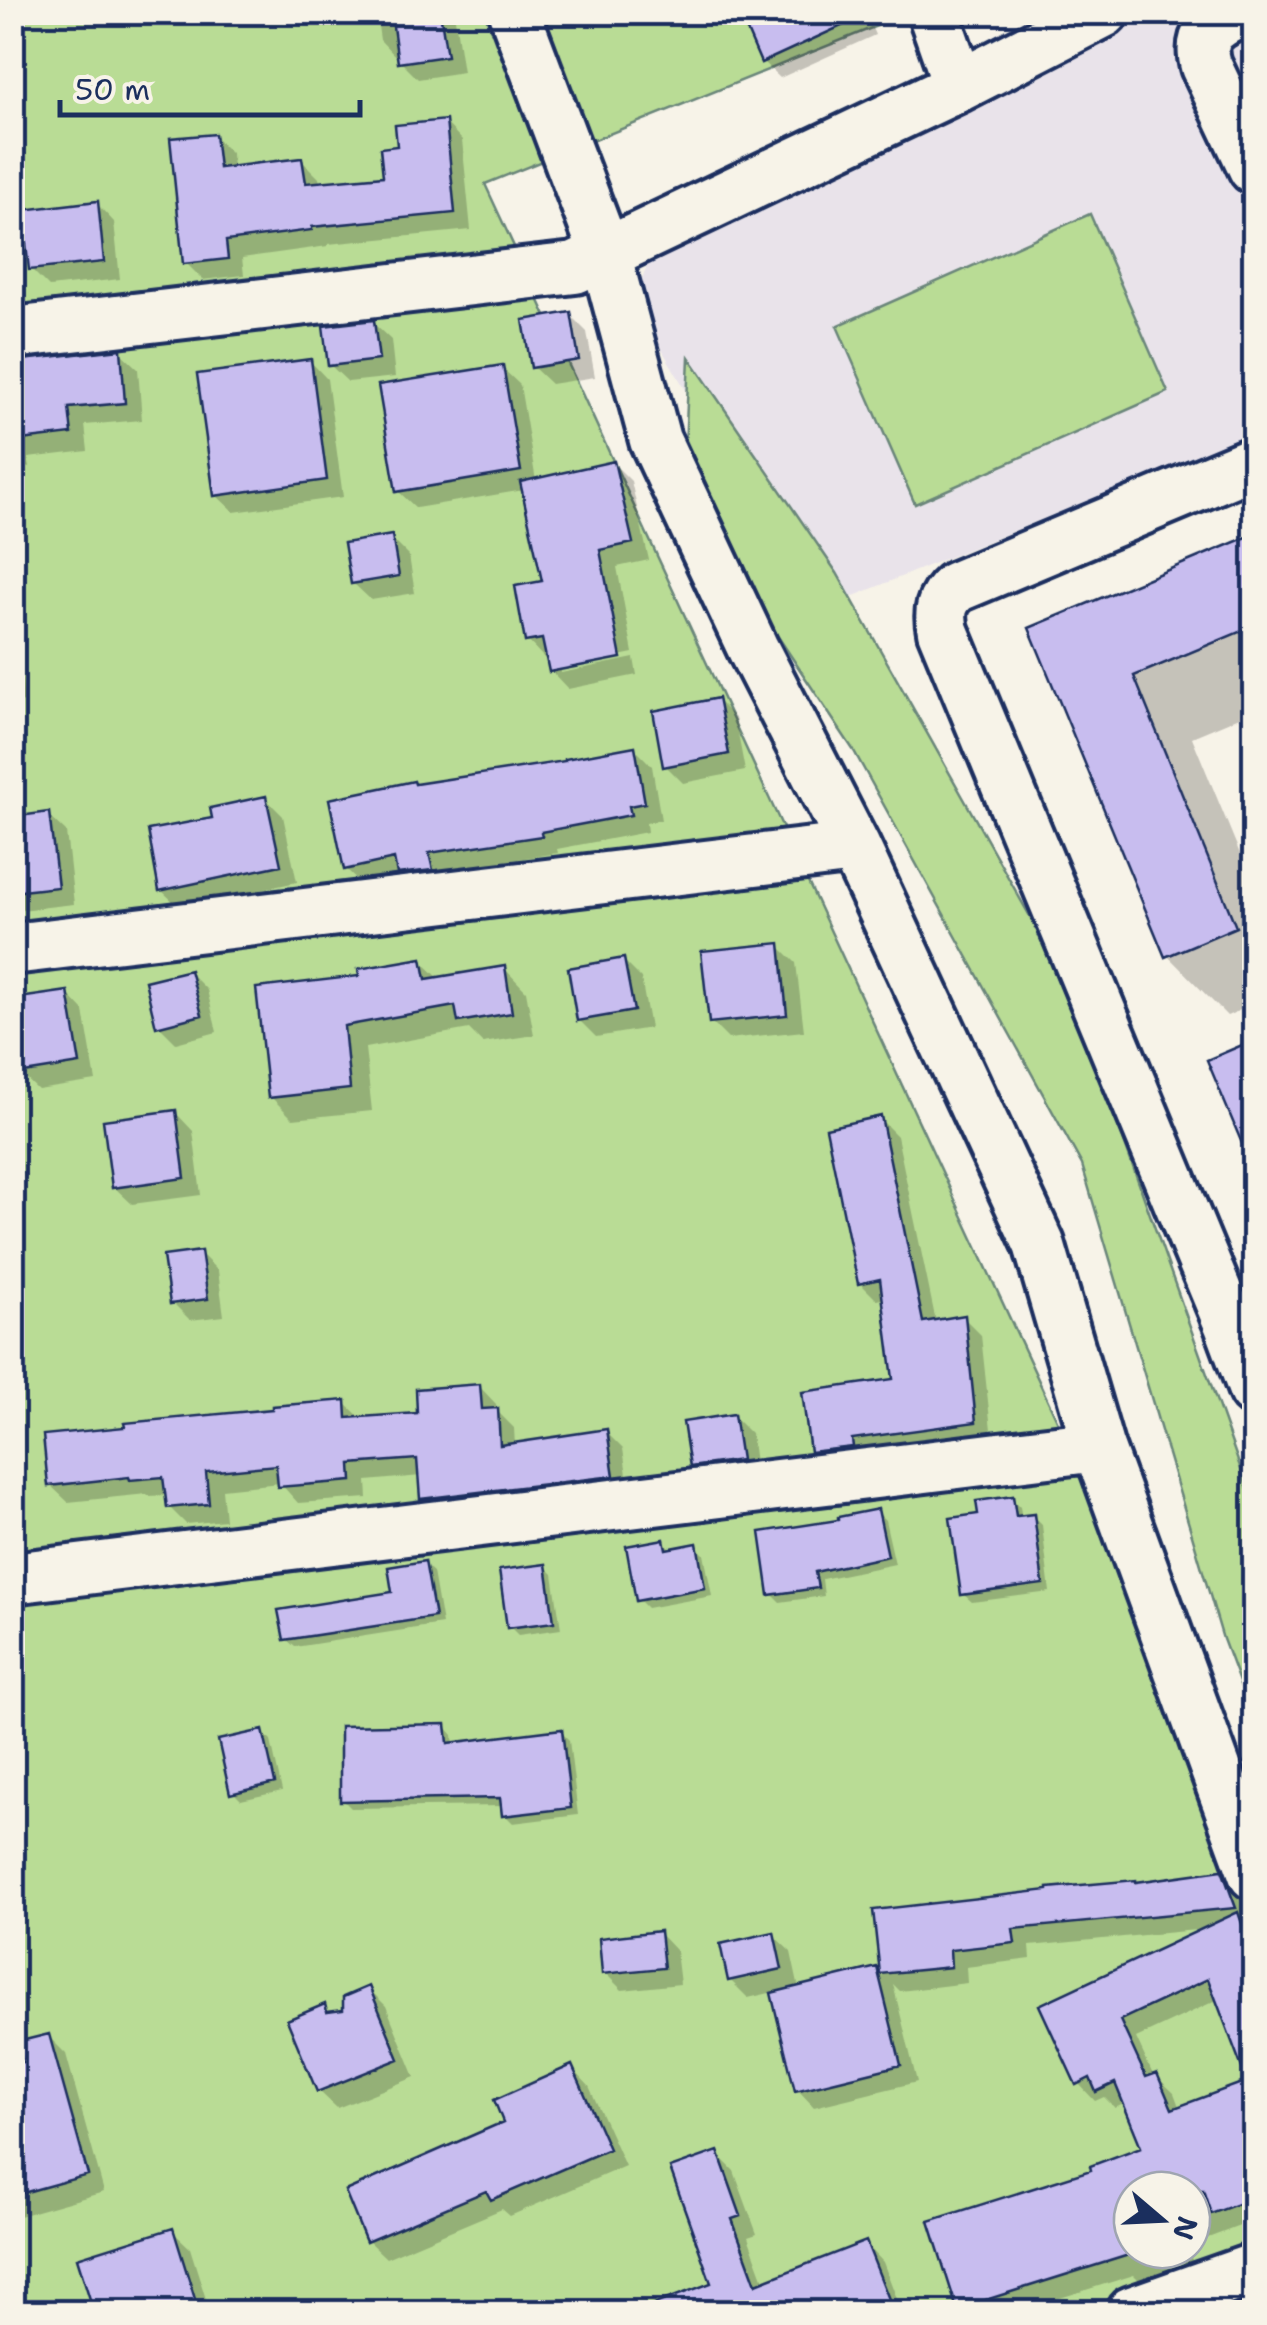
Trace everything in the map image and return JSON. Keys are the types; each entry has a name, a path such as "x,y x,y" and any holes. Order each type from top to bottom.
{"street":[{"path":"514,12 605,254 656,440 754,650 855,848 1039,1244 1098,1446 1254,1874"},
{"path":"933,12 959,86"},
{"path":"12,334 575,268 959,86 1104,12"},
{"path":"1239,12 1208,32 1202,53 1254,168"},
{"path":"1253,1380 940,616 942,603 956,586 1254,462"},
{"path":"12,948 855,848"},
{"path":"12,1578 1098,1446"},
{"path":"1132,2312 1254,2269"}],"shaded area":[{"path":"1148,13 1254,13 1254,433 817,611 633,301 649,261"}],"green space":[{"path":"12,13 909,13 485,184 1254,1846 1254,2312 13,2312"},
{"path":"1090,214 1168,392 915,504 837,326"},
{"path":"689,357 837,573 1036,927 1121,1133 1254,1506 1254,1722 1223,1639 1082,1165 854,751 753,599 684,472"}],"building":[{"path":"391,12 440,12 447,56 398,63"},
{"path":"739,12 872,12 761,63"},
{"path":"446,120 455,213 312,227 226,241 228,259 183,264 170,138 215,134 219,168 302,158 306,183 383,176 380,148 397,146 395,125"},
{"path":"98,201 104,262 29,270 22,210"},
{"path":"571,312 579,360 531,368 523,320"},
{"path":"374,320 379,360 328,366 323,326"},
{"path":"121,349 125,403 69,408 72,434 12,441 12,361"},
{"path":"311,359 327,480 214,496 197,374"},
{"path":"503,365 521,471 396,492 378,385"},
{"path":"614,461 633,543 600,550 621,658 549,672 542,639 525,642 515,586 542,581 520,482"},
{"path":"1254,534 1254,626 1134,676 1236,927 1165,957 1029,628"},
{"path":"392,535 399,576 351,584 344,543"},
{"path":"718,698 729,754 663,767 653,711"},
{"path":"635,746 645,803 629,806 631,815 541,832 542,836 429,853 433,870 397,874 394,859 344,870 329,799 414,781 415,784 565,761"},
{"path":"266,796 281,865 159,891 148,830 212,818 210,808"},
{"path":"49,812 58,887 12,892 12,817"},
{"path":"780,943 787,1015 709,1023 701,951"},
{"path":"422,958 426,979 505,966 512,1013 458,1022 455,1006 344,1026 350,1089 268,1098 256,988 359,976 358,969"},
{"path":"624,958 634,1011 577,1021 568,968"},
{"path":"190,970 202,1015 156,1027 145,981"},
{"path":"68,991 80,1064 18,1074 12,1039 12,999"},
{"path":"1254,1040 1254,1172 1207,1060"},
{"path":"176,1110 185,1178 112,1188 103,1120"},
{"path":"881,1116 923,1322 965,1315 976,1422 852,1439 853,1447 810,1452 802,1392 893,1379 880,1279 858,1284 826,1128"},
{"path":"201,1251 208,1299 170,1304 163,1256"},
{"path":"480,1384 482,1409 498,1408 500,1445 607,1429 614,1476 420,1499 417,1459 351,1464 352,1481 278,1487 276,1465 206,1472 209,1504 167,1508 163,1477 48,1486 43,1435 346,1400 347,1418 417,1413 416,1389"},
{"path":"734,1414 741,1460 690,1467 683,1422"},
{"path":"1013,1496 1016,1516 1034,1514 1043,1584 961,1595 950,1518 978,1514 976,1501"},
{"path":"878,1509 888,1556 815,1572 818,1588 769,1595 760,1532 838,1520"},
{"path":"664,1539 666,1549 697,1543 705,1588 636,1601 626,1546"},
{"path":"425,1561 435,1617 284,1640 278,1610 392,1592 388,1567"},
{"path":"546,1564 554,1622 507,1628 499,1570"},
{"path":"446,1724 448,1743 562,1729 571,1808 502,1816 500,1798 340,1801 340,1726"},
{"path":"263,1730 275,1783 230,1794 218,1740"},
{"path":"1222,1870 1236,1908 1013,1929 1015,1943 950,1950 951,1967 880,1974 873,1910"},
{"path":"1238,1912 1254,1958 1254,2198 1212,2214 1212,2170 1112,2170 1112,2260 957,2309 929,2221 1091,2170 1090,2166 1141,2147 1115,2083 1096,2092 1090,2078 1076,2085 1039,2005","holes":["1208,1979 1247,2081 1172,2109 1157,2073 1146,2077 1120,2020"]},
{"path":"660,1931 664,1968 602,1974 599,1938"},
{"path":"774,1932 782,1969 728,1981 720,1944"},
{"path":"877,1967 901,2065 795,2091 771,1993"},
{"path":"369,1986 399,2059 317,2092 287,2020 325,2004 327,2012 343,2010 343,1997"},
{"path":"49,2034 88,2175 12,2196 12,2065 23,2062 17,2042"},
{"path":"572,2065 609,2149 491,2200 486,2191 366,2242 345,2191 503,2122 494,2100"},
{"path":"718,2151 741,2216 732,2219 756,2284 866,2241 894,2312 642,2312 641,2309 711,2283 670,2168"},
{"path":"173,2228 199,2312 94,2312 77,2258"}]}
